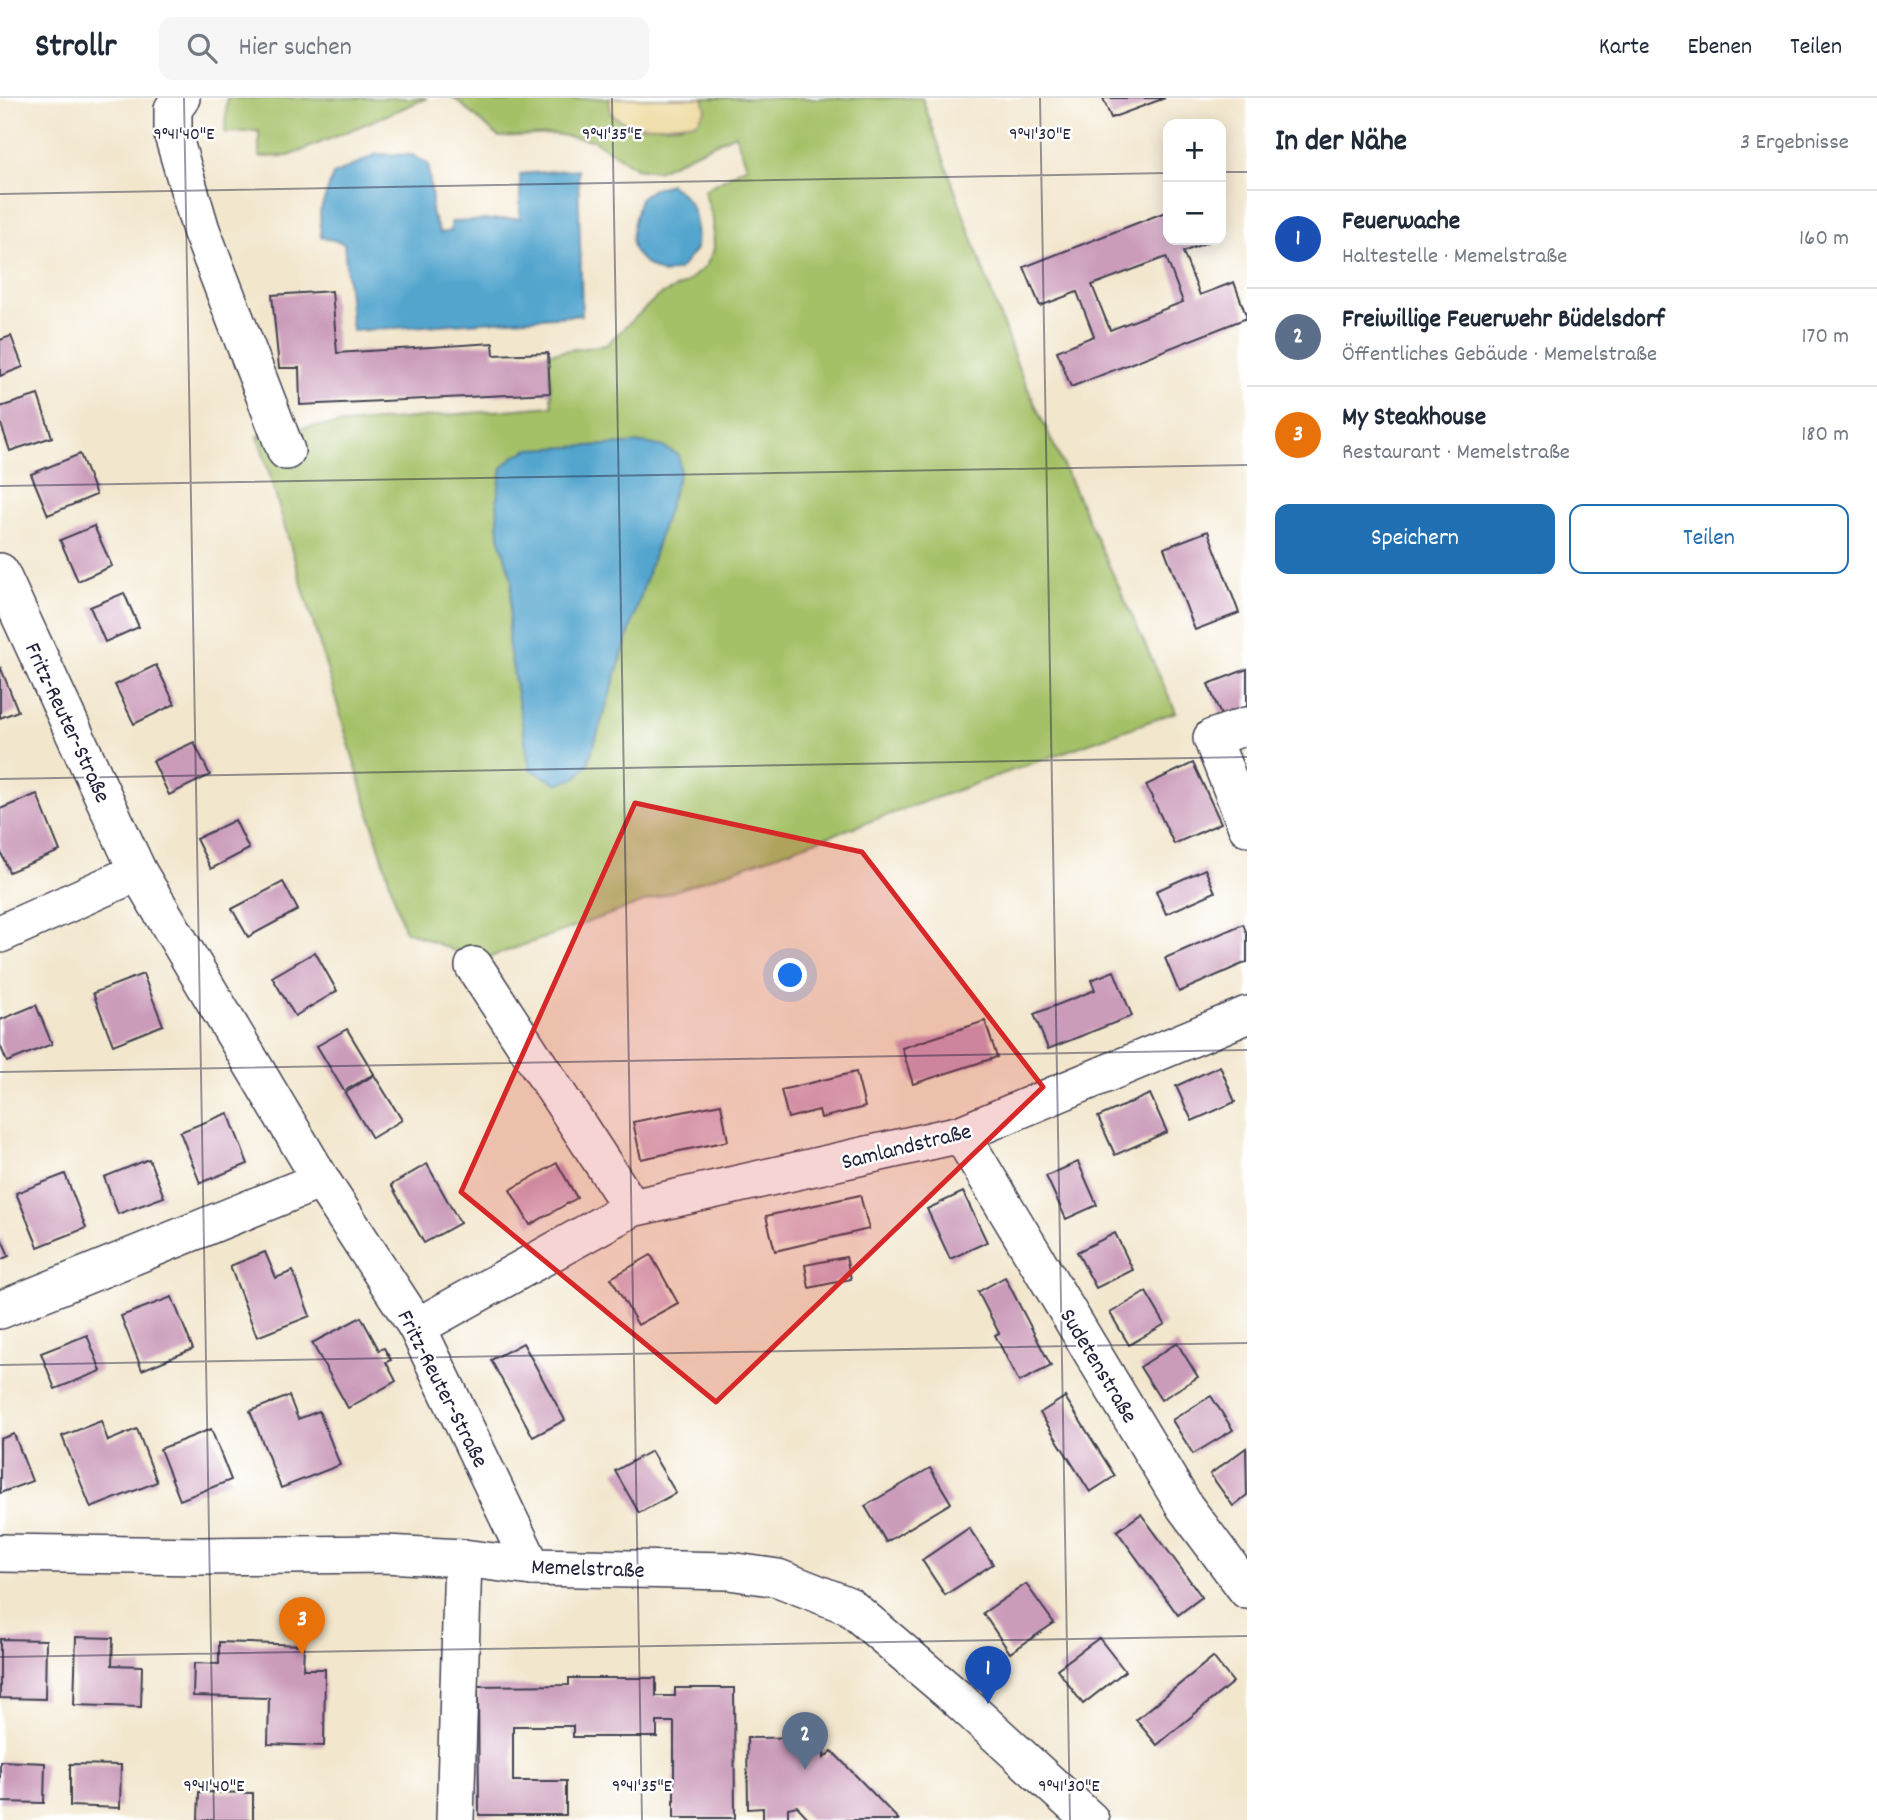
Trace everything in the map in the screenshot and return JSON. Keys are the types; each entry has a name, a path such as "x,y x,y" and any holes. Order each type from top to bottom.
{"street":[{"path":"181,98 173,109 173,135 201,230 286,451"},
{"name":"Fritz-Reuter-Straße","path":"0,572 138,872 321,1180 417,1327 532,1567"},
{"path":"1246,726 1212,738 1247,827"},
{"path":"0,934 138,872"},
{"path":"474,966 632,1208"},
{"name":"Samlandstraße","path":"417,1327 632,1208 961,1134 1247,1015"},
{"name":"Sudetenstraße","path":"961,1134 1185,1507 1247,1591"},
{"path":"0,1310 321,1180"},
{"name":"Memelstraße","path":"0,1553 202,1556 385,1554 463,1558 532,1567 729,1571 778,1578 849,1606 958,1699 1090,1820"},
{"path":"455,1820 463,1558"}],"highlighted area":[{"path":"635,803 862,852 1043,1087 716,1402 461,1192"}],"green space":[{"path":"227,98 427,98 289,156 259,157 259,131 225,133"},
{"path":"454,98 492,98 493,102 609,98 611,114 628,125 658,126 682,125 706,109 703,98 922,98 1018,367 1176,712 479,961 404,930 258,436 285,429 552,406 548,353 606,345 658,296 685,284 706,266 714,249 713,219 704,190 747,166 735,134 657,171 636,168 593,140 553,134 499,137"}],"sand":[{"path":"609,98 703,98 706,109 697,122 658,126 629,125 611,114"}],"water":[{"path":"377,154 413,155 428,164 431,212 440,233 451,231 451,222 520,218 520,174 578,169 582,315 352,331 344,243 321,237 320,212 333,175"},
{"path":"670,184 685,197 694,212 696,249 680,269 664,274 650,267 635,252 632,234 640,198 653,189"},
{"path":"645,443 664,447 679,455 680,471 588,764 576,778 558,784 530,769 508,642 512,580 499,536 497,500 502,468 513,457 529,449"}],"building":[{"path":"1103,98 1165,98 1111,118"},
{"path":"1163,213 1163,245 1200,245 1183,252 1200,295 1234,282 1247,318 1071,387 1057,351 1094,336 1077,292 1040,306 1024,267","holes":["1166,257 1183,302 1110,330 1092,285"]},
{"path":"332,291 337,353 493,343 494,355 548,353 550,393 300,405 299,368 279,368 272,295"},
{"path":"11,336 23,367 0,376 0,340"},
{"path":"38,395 52,437 10,451 0,421 0,407"},
{"path":"80,454 96,495 48,515 31,474"},
{"path":"94,526 112,566 78,581 60,540"},
{"path":"1208,531 1239,613 1195,630 1164,548"},
{"path":"124,593 139,627 105,642 90,607"},
{"path":"156,665 175,704 134,724 115,685"},
{"path":"0,666 18,711 0,718"},
{"path":"1247,669 1247,714 1224,723 1208,684"},
{"path":"194,742 210,775 169,795 153,761"},
{"path":"1193,763 1221,823 1174,844 1146,785"},
{"path":"37,794 60,851 9,872 0,850 0,809"},
{"path":"235,820 249,849 211,869 196,839"},
{"path":"1205,869 1215,892 1166,914 1156,891"},
{"path":"283,882 298,910 248,937 232,909"},
{"path":"1243,924 1247,934 1247,962 1179,992 1165,958"},
{"path":"315,952 337,991 295,1016 272,977"},
{"path":"1114,971 1132,1016 1048,1049 1034,1014 1095,990 1091,980"},
{"path":"143,974 163,1025 113,1045 93,993"},
{"path":"36,1005 52,1044 7,1062 0,1045 0,1020"},
{"path":"985,1021 997,1057 913,1084 902,1048"},
{"path":"347,1029 374,1074 344,1091 317,1046"},
{"path":"1220,1066 1235,1102 1192,1121 1176,1086"},
{"path":"856,1072 865,1107 821,1118 819,1110 788,1118 781,1090"},
{"path":"374,1075 402,1120 372,1138 345,1093"},
{"path":"1150,1094 1167,1132 1115,1155 1098,1117"},
{"path":"721,1104 728,1141 641,1159 633,1122"},
{"path":"228,1113 248,1164 200,1183 180,1132"},
{"path":"149,1159 164,1197 118,1214 104,1177"},
{"path":"1078,1162 1097,1205 1066,1219 1046,1176"},
{"path":"557,1163 577,1198 530,1225 510,1190"},
{"path":"427,1164 460,1223 424,1243 391,1185"},
{"path":"65,1174 86,1228 38,1247 16,1193"},
{"path":"963,1192 987,1242 950,1259 927,1209"},
{"path":"860,1195 869,1229 775,1251 766,1216"},
{"path":"1115,1233 1133,1270 1096,1288 1077,1252"},
{"path":"0,1235 9,1256 0,1260"},
{"path":"265,1252 276,1278 293,1271 310,1316 257,1337 230,1266"},
{"path":"651,1255 678,1303 638,1325 611,1278"},
{"path":"846,1257 851,1279 809,1288 805,1265"},
{"path":"1005,1277 1051,1366 1019,1382 995,1335 999,1333 978,1292"},
{"path":"1146,1292 1165,1324 1129,1345 1110,1313"},
{"path":"172,1297 193,1349 142,1370 121,1316"},
{"path":"361,1317 379,1350 384,1348 391,1360 386,1362 396,1381 348,1408 312,1343"},
{"path":"87,1335 101,1371 55,1389 41,1353"},
{"path":"523,1343 565,1420 533,1437 491,1360"},
{"path":"1177,1343 1198,1377 1161,1400 1140,1367"},
{"path":"289,1396 298,1419 319,1411 340,1465 281,1488 250,1411"},
{"path":"1211,1396 1233,1430 1193,1454 1172,1420"},
{"path":"1065,1397 1115,1476 1090,1492 1040,1413"},
{"path":"101,1421 108,1441 137,1429 157,1482 91,1508 62,1436"},
{"path":"211,1429 231,1480 180,1500 160,1449"},
{"path":"14,1434 32,1481 0,1493 0,1439"},
{"path":"1246,1448 1247,1495 1233,1506 1210,1474"},
{"path":"651,1451 676,1493 639,1513 615,1471"},
{"path":"930,1468 951,1503 886,1542 865,1506"},
{"path":"1141,1514 1202,1597 1178,1615 1117,1531"},
{"path":"969,1528 993,1564 945,1595 922,1560"},
{"path":"1026,1584 1054,1623 1010,1653 983,1613"},
{"path":"76,1637 113,1638 112,1665 142,1666 141,1707 74,1705"},
{"path":"1099,1638 1125,1671 1083,1704 1057,1669"},
{"path":"0,1639 46,1640 45,1699 0,1698"},
{"path":"219,1642 304,1645 303,1669 325,1669 324,1746 268,1744 269,1698 193,1696 194,1663 219,1664"},
{"path":"1213,1657 1233,1682 1157,1745 1136,1720"},
{"path":"569,1678 656,1678 656,1696 675,1696 675,1688 734,1688 735,1818 674,1818 674,1722 657,1722 657,1737 573,1737 573,1726 513,1726 513,1781 566,1781 566,1815 479,1815 478,1686 569,1685"},
{"path":"824,1737 824,1758 832,1751 899,1820 810,1820 797,1806 788,1808 788,1820 763,1820 763,1808 748,1809 747,1738"},
{"path":"0,1761 45,1763 44,1803 0,1802"},
{"path":"70,1764 121,1765 120,1808 70,1806"},
{"path":"199,1792 253,1793 253,1820 198,1820"}],"place":[{"name":"My Steakhouse","path":"302,1655"},
{"name":"Feuerwache","path":"988,1704"},
{"name":"Freiwillige Feuerwehr Büdelsdorf","path":"805,1770"}]}
